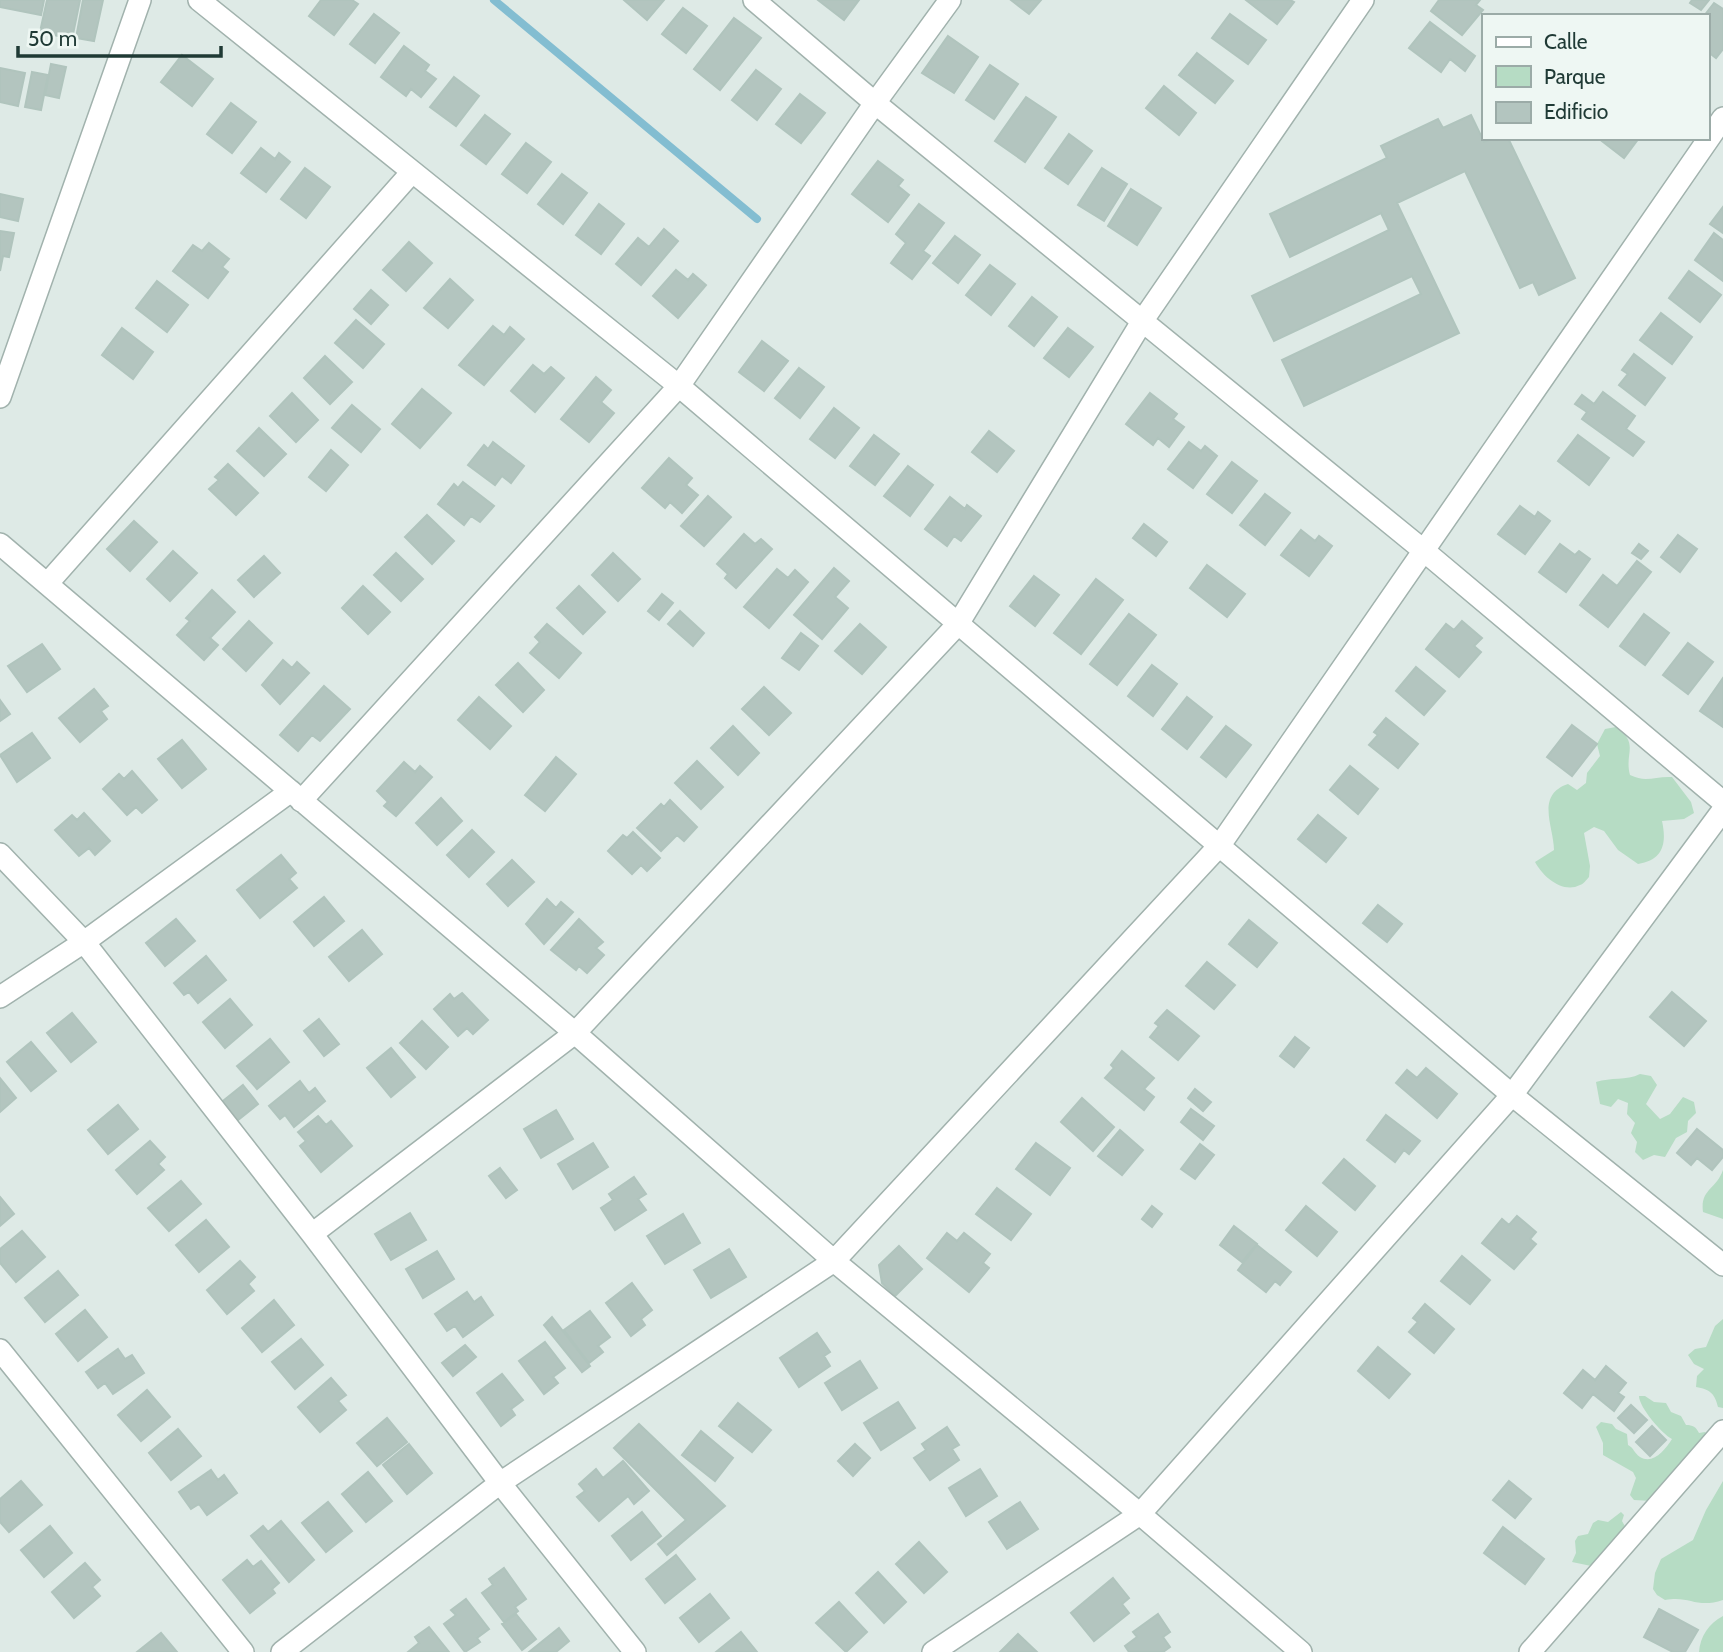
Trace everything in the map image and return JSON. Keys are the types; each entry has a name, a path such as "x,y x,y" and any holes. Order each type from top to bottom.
{"street":[{"path":"0,397 140,0"},
{"path":"198,0 678,386 1512,1095 1723,1265"},
{"path":"754,0 875,103 1423,550 1723,802"},
{"path":"0,997 296,796 678,386 950,0"},
{"path":"312,1234 575,1033 958,624 1143,320 1363,0"},
{"path":"1709,138 1723,118"},
{"path":"282,1652 500,1483 834,1261 1220,845 1708,140"},
{"path":"47,584 412,172"},
{"path":"0,544 575,1033 834,1261 1140,1514 1301,1652"},
{"path":"933,1652 1140,1514 1512,1095 1723,810"},
{"path":"0,854 84,942 312,1234 500,1483 635,1652"},
{"path":"0,1350 243,1652"},
{"path":"1530,1652 1723,1431"}],"green space":[{"path":"1616,727 1629,744 1630,775 1646,779 1672,777 1691,802 1694,813 1684,819 1662,821 1664,837 1661,850 1653,859 1638,864 1618,850 1604,831 1594,827 1584,833 1590,866 1589,877 1583,884 1574,887 1560,886 1548,878 1535,862 1554,850 1549,804 1558,789 1568,784 1577,790 1586,783 1587,773 1600,756 1597,744 1605,729"},
{"path":"1640,1074 1651,1076 1657,1085 1646,1104 1660,1119 1670,1114 1683,1097 1694,1102 1696,1113 1688,1121 1687,1132 1676,1138 1665,1157 1654,1155 1643,1160 1635,1152 1637,1142 1631,1133 1635,1123 1627,1114 1628,1103 1618,1099 1611,1107 1600,1104 1596,1082"},
{"path":"1723,1170 1723,1219 1703,1212 1703,1204 1706,1194"},
{"path":"1723,1319 1723,1408 1718,1407 1711,1393 1696,1387 1697,1376 1704,1369 1694,1364 1688,1355 1695,1349 1706,1347 1715,1326"},
{"path":"1639,1396 1666,1403 1671,1412 1681,1416 1686,1425 1708,1435 1652,1501 1634,1500 1630,1495 1636,1478 1633,1472 1603,1455 1603,1443 1596,1427 1601,1422 1612,1424 1627,1434 1628,1445 1636,1454 1645,1459 1654,1458 1672,1439 1652,1420"},
{"path":"1723,1481 1723,1600 1699,1603 1681,1599 1665,1600 1653,1589 1655,1573 1661,1559 1693,1540"},
{"path":"1621,1512 1627,1530 1596,1567 1572,1562 1578,1536 1588,1534 1593,1523 1598,1520 1608,1522"},
{"path":"1723,1616 1723,1652 1699,1652 1706,1631 1713,1622"}],"building":[{"path":"0,0 44,0 41,15 0,7"},
{"path":"47,0 80,0 72,39 40,32"},
{"path":"83,0 103,0 94,41 76,38"},
{"path":"321,0 352,0 358,4 334,35 309,16"},
{"path":"624,0 664,0 647,20"},
{"path":"818,0 859,0 844,20"},
{"path":"1011,0 1041,0 1029,14"},
{"path":"1246,0 1290,0 1294,2 1277,24"},
{"path":"1439,0 1480,0 1476,5 1483,10 1462,35 1431,11"},
{"path":"1692,0 1709,0 1701,10 1690,3"},
{"path":"1714,3 1723,9 1723,49 1716,58 1709,53 1709,14 1706,14"},
{"path":"683,8 707,26 686,53 662,34"},
{"path":"374,14 399,33 375,63 350,44"},
{"path":"1230,14 1266,40 1248,64 1212,38"},
{"path":"734,18 761,38 720,90 694,69"},
{"path":"1430,22 1475,56 1465,71 1450,59 1441,72 1409,48"},
{"path":"948,36 978,57 954,93 922,73"},
{"path":"404,46 429,65 425,71 436,79 421,97 411,89 406,96 381,77"},
{"path":"1197,53 1233,81 1215,103 1179,75"},
{"path":"182,55 213,79 192,106 161,82"},
{"path":"51,64 66,67 59,98 45,95"},
{"path":"990,65 1018,84 994,119 966,100"},
{"path":"0,68 25,73 18,106 0,102"},
{"path":"756,70 781,89 757,120 732,100"},
{"path":"32,72 48,75 41,110 25,107"},
{"path":"454,77 479,96 456,126 430,107"},
{"path":"1164,86 1196,113 1179,135 1146,108"},
{"path":"800,94 825,113 801,143 776,124"},
{"path":"1026,97 1056,117 1025,162 995,141"},
{"path":"231,103 256,122 232,153 207,134"},
{"path":"485,115 510,134 486,164 461,145"},
{"path":"1471,115 1484,142 1509,140 1575,278 1539,295 1533,282 1520,288 1465,171 1397,203 1459,333 1304,406 1282,360 1421,294 1412,276 1274,341 1252,296 1389,230 1381,213 1290,257 1270,214 1387,158 1381,146 1438,119 1443,128"},
{"path":"1069,134 1092,151 1068,184 1045,168"},
{"path":"1601,140 1638,140 1624,158"},
{"path":"526,143 551,162 527,193 502,174"},
{"path":"261,148 275,159 279,153 290,162 266,192 241,173"},
{"path":"878,161 903,180 898,186 909,195 888,222 852,194"},
{"path":"305,168 330,187 306,218 281,199"},
{"path":"1102,168 1127,184 1104,221 1078,205"},
{"path":"562,174 587,193 563,224 538,204"},
{"path":"1131,189 1161,208 1137,245 1108,226"},
{"path":"0,194 23,199 18,221 0,217"},
{"path":"599,204 624,224 601,254 576,235"},
{"path":"919,204 944,223 923,251 930,256 912,279 891,263 906,243 896,234"},
{"path":"1723,207 1723,233 1710,224"},
{"path":"664,229 678,241 641,285 616,264 638,238 649,247"},
{"path":"0,231 14,233 9,257 3,256 0,271"},
{"path":"1714,233 1723,240 1723,281 1695,260"},
{"path":"955,236 980,255 958,283 933,263"},
{"path":"409,242 432,263 406,291 383,270"},
{"path":"209,243 229,259 222,267 228,272 208,298 173,271 193,245 202,251"},
{"path":"990,265 1015,284 991,315 966,295"},
{"path":"676,270 688,280 693,274 706,285 678,318 653,296"},
{"path":"1689,271 1721,295 1700,322 1669,298"},
{"path":"450,279 473,300 448,328 424,308"},
{"path":"157,281 188,305 167,332 136,308"},
{"path":"371,290 388,305 371,324 354,309"},
{"path":"1032,297 1057,317 1034,346 1009,326"},
{"path":"1661,313 1692,337 1672,364 1640,340"},
{"path":"356,320 384,344 363,368 335,343"},
{"path":"493,326 504,335 510,327 524,339 484,385 459,365"},
{"path":"122,328 153,352 133,379 102,355"},
{"path":"1068,328 1093,347 1069,377 1044,358"},
{"path":"762,341 788,361 764,391 739,372"},
{"path":"1634,354 1665,378 1645,405 1619,385 1628,374 1622,370"},
{"path":"325,356 352,382 330,404 304,378"},
{"path":"533,365 544,374 551,367 564,378 535,412 511,391"},
{"path":"799,368 824,387 800,418 775,398"},
{"path":"596,377 611,390 601,402 614,413 589,442 561,419"},
{"path":"422,389 451,413 420,448 392,424"},
{"path":"1603,392 1635,416 1626,429 1644,442 1633,456 1582,419 1587,412 1575,404 1582,395 1594,404"},
{"path":"292,393 318,420 296,442 270,416"},
{"path":"1150,393 1177,414 1173,419 1184,427 1169,447 1158,438 1153,445 1126,424"},
{"path":"352,405 380,429 361,452 332,428"},
{"path":"834,408 859,428 835,458 810,439"},
{"path":"259,428 286,454 264,476 237,451"},
{"path":"989,431 1014,451 997,472 972,452"},
{"path":"874,435 899,454 875,485 850,466"},
{"path":"1578,435 1609,458 1589,485 1558,461"},
{"path":"493,442 524,466 511,483 502,476 495,485 468,465 484,445 488,449"},
{"path":"1189,442 1201,451 1205,446 1217,456 1193,488 1168,469"},
{"path":"331,450 348,465 326,491 309,477"},
{"path":"669,458 692,478 686,485 698,495 682,513 670,502 665,508 642,488"},
{"path":"1232,462 1257,481 1232,513 1207,494"},
{"path":"228,464 258,493 236,515 209,489 219,480 215,477"},
{"path":"908,466 933,485 910,516 884,496"},
{"path":"463,482 494,506 480,522 471,516 464,525 438,504 454,484 458,488"},
{"path":"1265,494 1290,513 1265,545 1240,525"},
{"path":"708,496 731,517 704,546 681,526"},
{"path":"950,497 965,509 967,505 981,516 961,541 954,536 947,546 925,529"},
{"path":"1520,506 1535,517 1538,512 1550,521 1525,554 1498,534"},
{"path":"427,515 454,541 432,564 405,537"},
{"path":"134,521 157,542 130,571 107,549"},
{"path":"1144,524 1167,542 1156,556 1133,538"},
{"path":"1301,530 1315,541 1319,536 1332,546 1309,576 1281,555"},
{"path":"744,534 755,544 761,539 772,549 736,588 725,578 728,574 717,564"},
{"path":"1678,535 1697,549 1680,572 1661,557"},
{"path":"1560,544 1575,555 1579,551 1590,559 1566,592 1539,572"},
{"path":"1639,544 1648,551 1641,559 1632,553"},
{"path":"173,551 197,573 170,601 147,579"},
{"path":"396,553 423,579 401,601 374,575"},
{"path":"613,553 640,579 618,601 592,575"},
{"path":"264,556 280,573 254,597 238,580"},
{"path":"1637,561 1651,572 1608,627 1580,605 1603,575 1617,586"},
{"path":"1207,565 1245,594 1227,617 1190,588"},
{"path":"834,568 849,581 835,597 848,608 822,639 794,615"},
{"path":"777,569 788,578 795,570 808,582 769,628 744,607"},
{"path":"1034,576 1059,595 1035,626 1010,606"},
{"path":"1096,579 1123,600 1081,654 1054,633"},
{"path":"363,586 390,612 368,634 342,608"},
{"path":"579,586 605,612 583,634 557,608"},
{"path":"212,590 235,612 210,638 218,645 204,660 177,635 190,621 186,618"},
{"path":"662,594 673,603 659,620 648,611"},
{"path":"680,611 704,633 693,646 668,624"},
{"path":"1129,614 1156,635 1117,685 1090,664"},
{"path":"1644,614 1669,633 1645,665 1620,646"},
{"path":"249,621 272,643 246,671 223,649"},
{"path":"1462,621 1482,638 1474,646 1481,652 1459,677 1426,649 1446,624 1454,630"},
{"path":"547,624 581,653 559,678 530,653 540,642 535,637"},
{"path":"860,624 886,647 862,674 835,651"},
{"path":"801,633 818,646 799,670 782,658"},
{"path":"1688,643 1713,662 1688,694 1663,675"},
{"path":"42,644 60,669 27,692 8,666"},
{"path":"283,660 292,668 297,662 309,673 280,704 262,685"},
{"path":"518,663 544,690 523,712 496,685"},
{"path":"1152,665 1177,684 1153,716 1128,696"},
{"path":"1416,667 1445,691 1424,715 1396,691"},
{"path":"1723,678 1723,727 1700,711"},
{"path":"324,686 350,709 320,741 312,735 298,751 280,735"},
{"path":"764,687 791,713 769,735 742,709"},
{"path":"94,689 108,706 101,711 107,719 80,742 59,718"},
{"path":"479,697 511,726 490,749 458,720"},
{"path":"1187,697 1212,717 1187,749 1162,729"},
{"path":"0,700 10,714 0,721"},
{"path":"1386,718 1418,744 1398,768 1369,745 1378,735 1374,732"},
{"path":"1572,725 1597,744 1572,776 1547,757"},
{"path":"733,726 759,753 738,775 711,748"},
{"path":"1226,726 1251,745 1226,777 1201,757"},
{"path":"32,733 50,758 17,782 0,755"},
{"path":"182,740 206,769 182,788 158,759"},
{"path":"556,757 576,774 545,811 525,795"},
{"path":"697,761 723,787 701,809 675,783"},
{"path":"404,762 415,772 420,766 432,777 396,816 384,806 388,802 377,791"},
{"path":"1350,766 1378,789 1358,814 1330,790"},
{"path":"132,771 157,800 142,813 136,807 127,815 103,789 119,774 124,779"},
{"path":"441,798 462,821 437,845 416,823"},
{"path":"670,800 697,827 684,841 677,835 661,851 637,828 661,804 664,807"},
{"path":"84,813 110,841 95,855 89,848 79,856 55,830 72,815 77,820"},
{"path":"1318,815 1346,838 1326,862 1298,839"},
{"path":"472,830 494,852 469,877 447,855"},
{"path":"633,832 660,858 647,871 641,865 632,874 608,851 623,835 627,838"},
{"path":"281,855 296,873 289,879 297,888 260,918 237,890"},
{"path":"512,860 534,882 508,906 487,884"},
{"path":"324,897 344,921 314,946 294,922"},
{"path":"547,899 556,908 561,902 573,912 544,944 526,924"},
{"path":"1378,905 1402,924 1387,942 1363,923"},
{"path":"176,919 195,941 165,966 146,943"},
{"path":"579,919 603,942 596,948 604,955 587,973 579,966 576,970 551,950"},
{"path":"1249,920 1277,943 1257,967 1229,944"},
{"path":"362,930 382,954 349,981 329,957"},
{"path":"206,956 226,980 198,1003 189,992 184,995 174,983"},
{"path":"1207,962 1235,985 1214,1009 1186,986"},
{"path":"1672,992 1706,1021 1684,1046 1650,1017"},
{"path":"462,993 488,1020 473,1034 467,1028 458,1036 434,1009 450,994 454,999"},
{"path":"230,999 252,1025 225,1048 203,1022"},
{"path":"1167,1010 1199,1036 1178,1060 1150,1037 1159,1026 1155,1023"},
{"path":"72,1013 96,1042 71,1062 47,1033"},
{"path":"319,1019 339,1044 324,1056 304,1031"},
{"path":"422,1021 448,1047 426,1069 400,1043"},
{"path":"1295,1037 1309,1048 1294,1067 1280,1056"},
{"path":"270,1039 289,1062 257,1089 237,1066"},
{"path":"31,1042 56,1071 31,1091 7,1062"},
{"path":"391,1048 415,1077 391,1097 367,1068"},
{"path":"1122,1051 1154,1078 1144,1089 1154,1097 1144,1110 1105,1078 1114,1068 1111,1065"},
{"path":"1426,1068 1457,1094 1437,1118 1396,1083 1407,1070 1417,1078"},
{"path":"0,1078 16,1098 0,1112"},
{"path":"300,1081 309,1093 315,1088 325,1101 294,1127 285,1115 280,1119 269,1106"},
{"path":"243,1085 258,1104 233,1124 218,1105"},
{"path":"1195,1089 1211,1102 1203,1111 1188,1098"},
{"path":"1082,1098 1114,1127 1093,1151 1061,1122"},
{"path":"118,1105 138,1129 108,1154 88,1130"},
{"path":"1191,1109 1214,1126 1203,1140 1181,1122"},
{"path":"556,1110 573,1139 541,1158 524,1129"},
{"path":"1386,1115 1420,1141 1409,1154 1404,1150 1395,1162 1367,1140"},
{"path":"318,1116 326,1125 331,1121 352,1146 321,1172 300,1146 306,1141 298,1132"},
{"path":"1697,1129 1723,1150 1723,1157 1712,1170 1697,1158 1691,1165 1677,1153"},
{"path":"1120,1130 1143,1150 1122,1175 1098,1156"},
{"path":"150,1141 165,1157 158,1164 164,1170 137,1194 116,1170"},
{"path":"593,1143 608,1167 573,1189 558,1164"},
{"path":"1036,1143 1070,1168 1050,1195 1016,1169"},
{"path":"1200,1144 1214,1155 1195,1179 1181,1169"},
{"path":"1344,1159 1375,1186 1355,1210 1323,1183"},
{"path":"500,1168 517,1190 506,1198 489,1176"},
{"path":"634,1177 646,1194 638,1199 646,1210 615,1230 601,1208 613,1200 609,1194"},
{"path":"181,1181 201,1204 169,1231 148,1208"},
{"path":"997,1188 1031,1214 1011,1240 976,1214"},
{"path":"0,1197 14,1214 0,1226"},
{"path":"1152,1206 1162,1214 1152,1227 1142,1219"},
{"path":"1306,1206 1337,1232 1317,1256 1286,1230"},
{"path":"410,1213 426,1240 391,1260 375,1234"},
{"path":"683,1214 700,1243 665,1264 647,1236"},
{"path":"1517,1216 1536,1232 1530,1239 1536,1244 1514,1269 1482,1243 1502,1219 1509,1225"},
{"path":"206,1220 229,1247 199,1272 176,1245"},
{"path":"1234,1226 1257,1244 1242,1262 1220,1245"},
{"path":"22,1231 45,1257 16,1282 0,1263 0,1249"},
{"path":"947,1233 957,1241 964,1233 990,1254 983,1263 989,1268 969,1292 927,1258"},
{"path":"1257,1245 1291,1272 1280,1285 1275,1281 1266,1292 1238,1270"},
{"path":"899,1246 922,1269 895,1296 882,1283 879,1265"},
{"path":"729,1249 746,1277 711,1298 694,1270"},
{"path":"437,1251 454,1279 423,1298 406,1269"},
{"path":"1462,1256 1490,1280 1470,1304 1441,1281"},
{"path":"240,1261 255,1277 248,1284 254,1291 227,1314 207,1290"},
{"path":"58,1271 78,1295 45,1322 25,1298"},
{"path":"632,1283 652,1310 641,1319 645,1325 631,1336 606,1303"},
{"path":"467,1292 474,1302 481,1297 493,1315 463,1337 455,1326 447,1331 435,1314"},
{"path":"274,1300 294,1325 262,1352 242,1328"},
{"path":"1425,1304 1454,1329 1434,1353 1409,1332 1418,1322 1413,1318"},
{"path":"85,1310 107,1337 78,1361 56,1334"},
{"path":"590,1311 610,1337 598,1346 603,1352 589,1363 564,1330"},
{"path":"552,1317 590,1366 582,1372 544,1325"},
{"path":"817,1333 830,1352 824,1356 830,1366 799,1387 780,1358"},
{"path":"301,1339 323,1365 295,1389 272,1362"},
{"path":"545,1342 565,1368 553,1377 558,1383 544,1394 519,1361"},
{"path":"465,1345 476,1357 453,1376 442,1363"},
{"path":"1378,1347 1410,1374 1389,1398 1358,1371"},
{"path":"118,1349 125,1359 132,1355 144,1373 113,1394 105,1383 98,1388 86,1372"},
{"path":"860,1361 877,1388 842,1410 825,1383"},
{"path":"1606,1366 1626,1383 1618,1393 1624,1397 1614,1411 1593,1394 1582,1408 1564,1393 1583,1370 1595,1380"},
{"path":"502,1374 523,1400 511,1409 515,1415 501,1426 477,1393"},
{"path":"331,1378 346,1395 338,1401 346,1410 320,1432 298,1407"},
{"path":"147,1390 170,1417 141,1441 118,1415"},
{"path":"898,1402 915,1428 881,1450 864,1423"},
{"path":"738,1403 771,1430 752,1452 719,1426"},
{"path":"1631,1405 1647,1420 1634,1433 1618,1418"},
{"path":"387,1418 407,1442 377,1466 357,1443"},
{"path":"639,1424 725,1506 667,1555 658,1544 686,1520 614,1448"},
{"path":"1652,1426 1666,1440 1650,1456 1636,1442"},
{"path":"947,1427 959,1445 952,1449 959,1460 930,1480 914,1458 926,1450 922,1444"},
{"path":"178,1429 201,1456 171,1480 149,1453"},
{"path":"701,1431 733,1458 715,1481 682,1455"},
{"path":"409,1444 432,1473 407,1494 383,1465"},
{"path":"855,1444 870,1458 853,1476 838,1461"},
{"path":"623,1461 649,1491 634,1504 628,1496 599,1521 577,1497 585,1491 579,1484 596,1469 603,1478"},
{"path":"980,1469 997,1496 966,1516 949,1488"},
{"path":"211,1470 218,1480 224,1475 237,1493 207,1515 199,1504 191,1509 179,1492"},
{"path":"368,1472 392,1501 366,1522 342,1494"},
{"path":"21,1481 42,1505 9,1532 0,1522 0,1499"},
{"path":"1509,1481 1531,1499 1515,1518 1493,1500"},
{"path":"328,1502 352,1531 326,1552 302,1523"},
{"path":"1020,1502 1038,1529 1007,1549 989,1522"},
{"path":"642,1512 661,1536 631,1560 612,1536"},
{"path":"281,1521 314,1560 289,1582 251,1536 263,1526 268,1532"},
{"path":"50,1526 72,1553 44,1577 21,1550"},
{"path":"1503,1527 1544,1559 1525,1584 1484,1553"},
{"path":"919,1542 947,1572 924,1593 896,1564"},
{"path":"676,1555 695,1579 665,1603 646,1579"},
{"path":"247,1560 253,1567 261,1561 279,1583 272,1589 275,1593 250,1613 223,1580"},
{"path":"85,1563 100,1580 92,1587 100,1596 74,1618 52,1592"},
{"path":"504,1568 526,1599 515,1607 518,1611 504,1622 482,1593 493,1585 489,1579"},
{"path":"878,1572 906,1602 884,1623 856,1593"},
{"path":"1113,1578 1129,1598 1122,1604 1129,1613 1094,1641 1071,1613"},
{"path":"710,1594 729,1618 699,1642 680,1618"},
{"path":"466,1599 489,1629 477,1638 480,1642 465,1652 444,1624 456,1615 451,1610"},
{"path":"839,1602 867,1632 846,1652 816,1623"},
{"path":"1659,1609 1698,1630 1685,1652 1673,1652 1644,1637"},
{"path":"516,1614 536,1639 522,1650 502,1624"},
{"path":"1158,1614 1170,1632 1163,1637 1170,1647 1163,1652 1129,1652 1125,1646 1137,1637 1133,1632"},
{"path":"429,1627 449,1652 408,1652 419,1643 415,1637"},
{"path":"559,1628 569,1641 556,1652 529,1652"},
{"path":"741,1632 757,1652 716,1652"},
{"path":"161,1633 177,1652 137,1652"},
{"path":"1018,1634 1037,1652 1000,1652"}],"waterway":[{"path":"494,0 757,219"}]}
